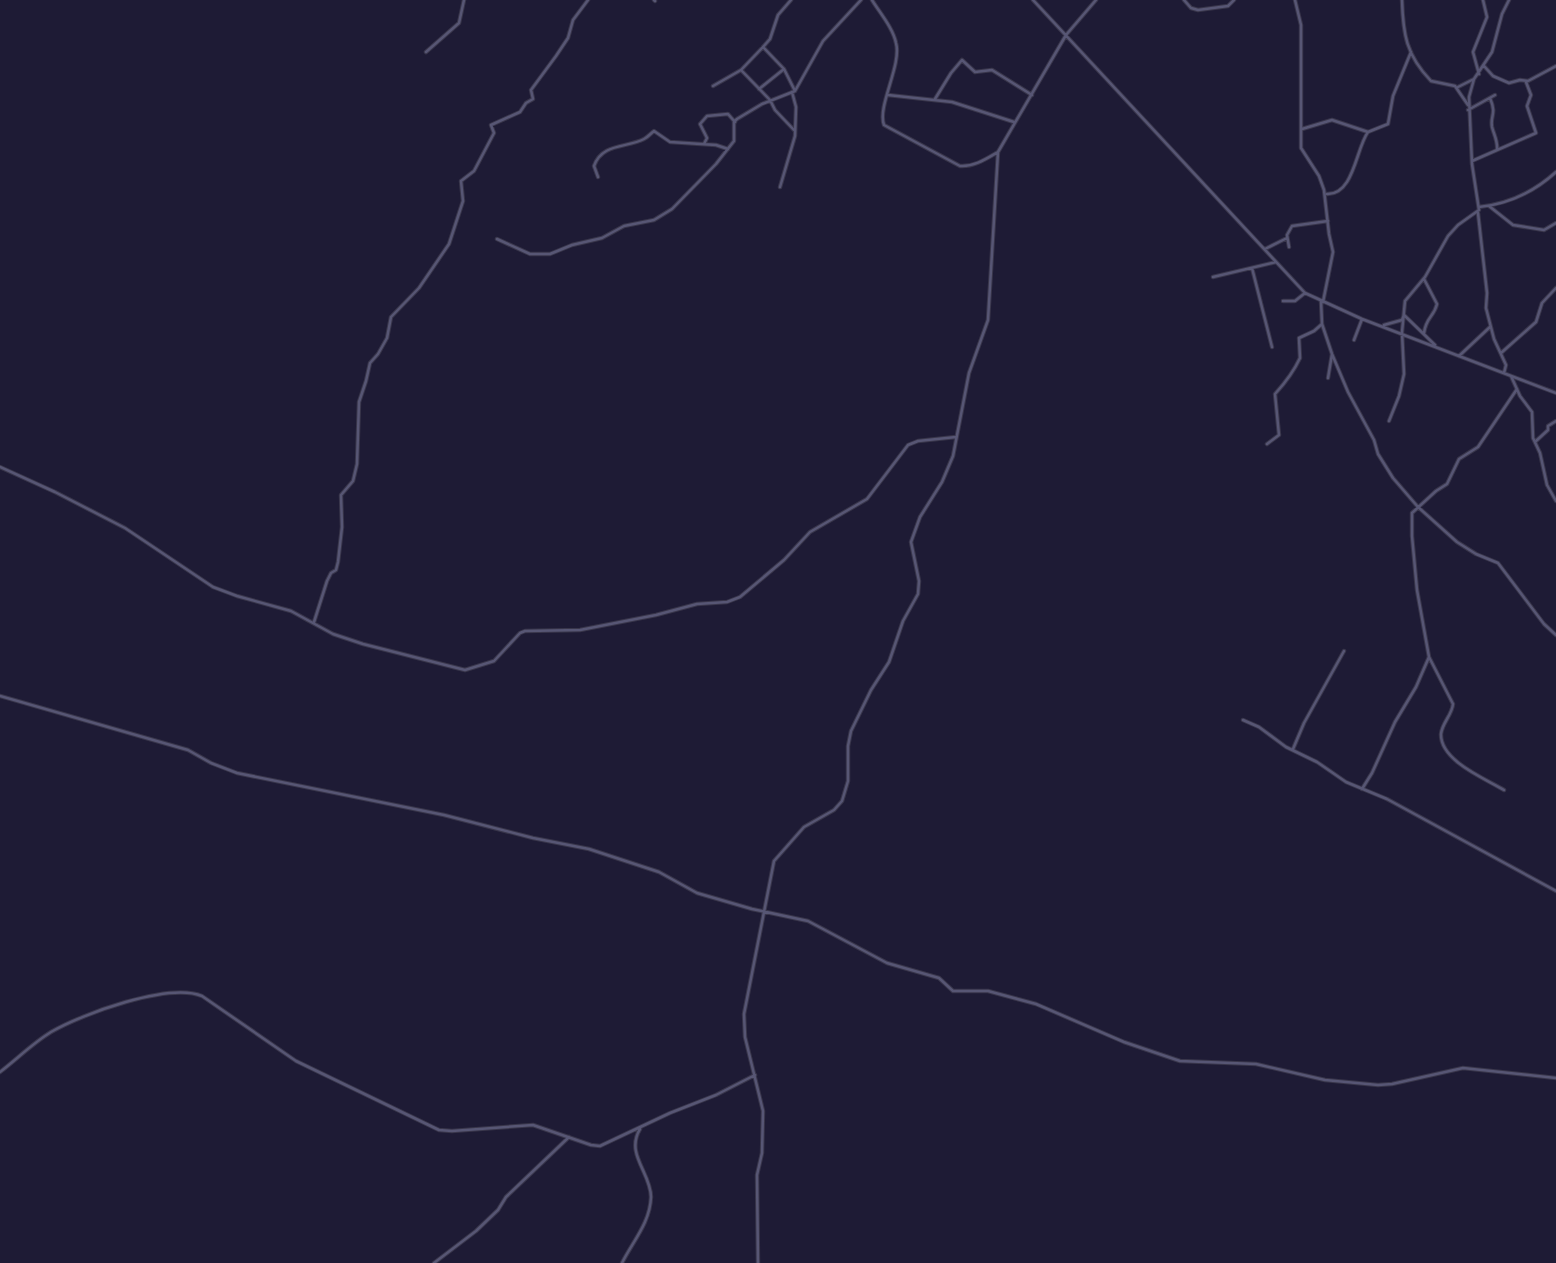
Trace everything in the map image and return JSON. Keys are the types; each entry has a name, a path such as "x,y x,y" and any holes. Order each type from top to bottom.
{"street":[{"path":"426,52 459,23 464,0"},
{"path":"313,623 327,581 337,568 342,527 341,495 353,481 357,464 359,402 370,363 387,338 391,317 419,288 449,244 463,201 461,181 474,171 493,137 491,125 520,112 526,103 533,99 531,90 568,38 573,20 588,0"},
{"path":"713,86 741,70 763,47 770,39 778,15 791,0"},
{"path":"735,122 770,100 793,92 823,41 861,0"},
{"path":"872,0 885,19 897,45 883,116 884,125 953,163 966,166 998,152"},
{"path":"1033,0 1305,293 1362,319 1402,332 1556,393"},
{"path":"758,1263 757,1175 762,1153 763,1111 745,1037 744,1014 773,865 776,858 804,827 837,808 845,794 849,775 850,735 889,662 903,621 918,594 919,581 911,542 928,502 946,474 957,437 969,373 988,320 998,152 1066,35 1096,0"},
{"path":"1184,0 1191,8 1198,10 1228,6 1234,0"},
{"path":"1295,0 1301,25 1301,148 1319,176 1325,194 1333,252 1322,301 1322,324 1332,354 1374,440 1378,454 1397,483 1418,507 1457,542 1498,563 1544,624 1556,635"},
{"path":"1402,0 1402,30 1411,52 1431,81 1457,88 1468,105"},
{"path":"1457,88 1474,79 1484,66 1492,52 1502,14 1509,0"},
{"path":"1479,74 1473,52 1487,17 1481,1"},
{"path":"763,47 784,69 796,107 792,149 780,187"},
{"path":"1302,129 1332,120 1368,132 1388,124 1393,96 1411,52"},
{"path":"935,99 962,60 975,72 992,70 1031,95"},
{"path":"1484,66 1493,76 1509,83 1520,80 1526,82 1556,66"},
{"path":"758,90 784,69"},
{"path":"741,70 795,131"},
{"path":"1474,79 1468,110 1487,293 1486,308 1490,327 1506,365 1504,373"},
{"path":"1472,161 1536,133 1527,106 1531,95 1526,82"},
{"path":"888,95 935,99 969,106 1014,122"},
{"path":"1468,110 1494,95"},
{"path":"1490,98 1494,109 1492,125 1497,150"},
{"path":"497,239 530,254 550,254 604,237 624,226 651,221 668,212 692,191 728,149 735,136 735,122 727,114 706,116 700,124 707,138 704,144"},
{"path":"598,177 594,166 601,154 626,143 642,140 654,131 670,142 716,145 728,149"},
{"path":"1325,194 1333,194 1347,183 1368,132"},
{"path":"1479,207 1508,202 1556,174"},
{"path":"1489,206 1508,222 1519,227 1544,230 1556,223"},
{"path":"1389,421 1399,397 1404,374 1402,332 1405,301 1424,279 1448,236 1464,220 1478,212"},
{"path":"1289,247 1287,238 1292,226 1328,221"},
{"path":"1264,250 1287,238"},
{"path":"1213,277 1276,262"},
{"path":"1252,268 1272,346"},
{"path":"1424,279 1437,304 1435,312 1427,320 1424,332"},
{"path":"1500,354 1536,322 1542,303 1556,288"},
{"path":"1283,302 1295,301 1305,293"},
{"path":"1382,326 1402,320 1404,315"},
{"path":"1404,315 1438,347"},
{"path":"1354,340 1362,319"},
{"path":"1267,444 1279,435 1275,394 1285,385 1290,370 1300,358 1299,338 1322,324"},
{"path":"1459,356 1490,327"},
{"path":"1328,378 1332,354"},
{"path":"1511,376 1532,412 1533,438 1547,485 1556,501"},
{"path":"1504,790 1464,767 1451,757 1442,743 1442,730 1453,704 1429,657 1418,596 1412,513 1447,484 1456,463 1478,447 1517,390"},
{"path":"1535,441 1556,421"},
{"path":"0,467 125,528 213,587 283,608 333,634 363,645 463,671 492,663 523,631 580,630 740,597 756,586 810,533 867,499 908,445 918,441 957,437"},
{"path":"1293,749 1301,728 1344,651"},
{"path":"1362,789 1429,657"},
{"path":"0,696 188,750 237,773 451,816 589,849 659,872 697,893 808,921 887,963 939,978 954,991 988,991 1037,1004 1125,1042 1177,1060 1256,1065 1325,1080 1378,1085 1463,1068 1556,1077"},
{"path":"1243,720 1286,747 1317,762 1340,779 1387,799 1556,891"},
{"path":"0,1072 43,1038 66,1024 157,994 196,993 296,1061 439,1129 452,1131 533,1125 600,1146 755,1075"},
{"path":"622,1263 640,1233 650,1208 650,1188 635,1149 636,1136 642,1127"},
{"path":"434,1263 477,1231 506,1198 569,1137"}]}
